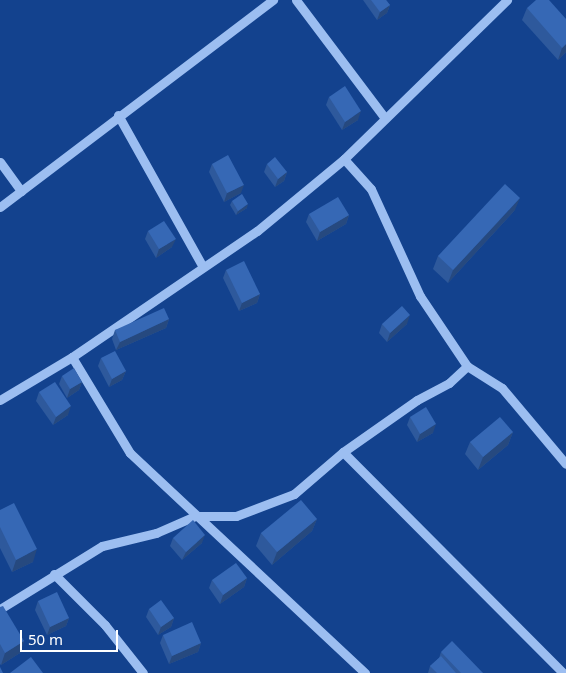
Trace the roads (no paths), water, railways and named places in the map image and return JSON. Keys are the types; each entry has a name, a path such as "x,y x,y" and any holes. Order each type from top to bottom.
{"street":[{"path":"0,207 118,115 273,0"},
{"path":"296,0 385,118"},
{"path":"0,400 72,357 258,231 344,159 506,0"},
{"path":"118,115 203,267"},
{"path":"344,159 370,188 389,222 405,268 420,296 466,366 502,388 566,464"},
{"path":"0,162 21,191"},
{"path":"72,357 130,453 194,516 365,673"},
{"path":"0,609 102,546 156,532 194,516 236,516 263,508 294,494 344,452 417,400 450,383 466,366"},
{"path":"344,452 563,673"},
{"path":"54,574 105,625 143,673"}]}
